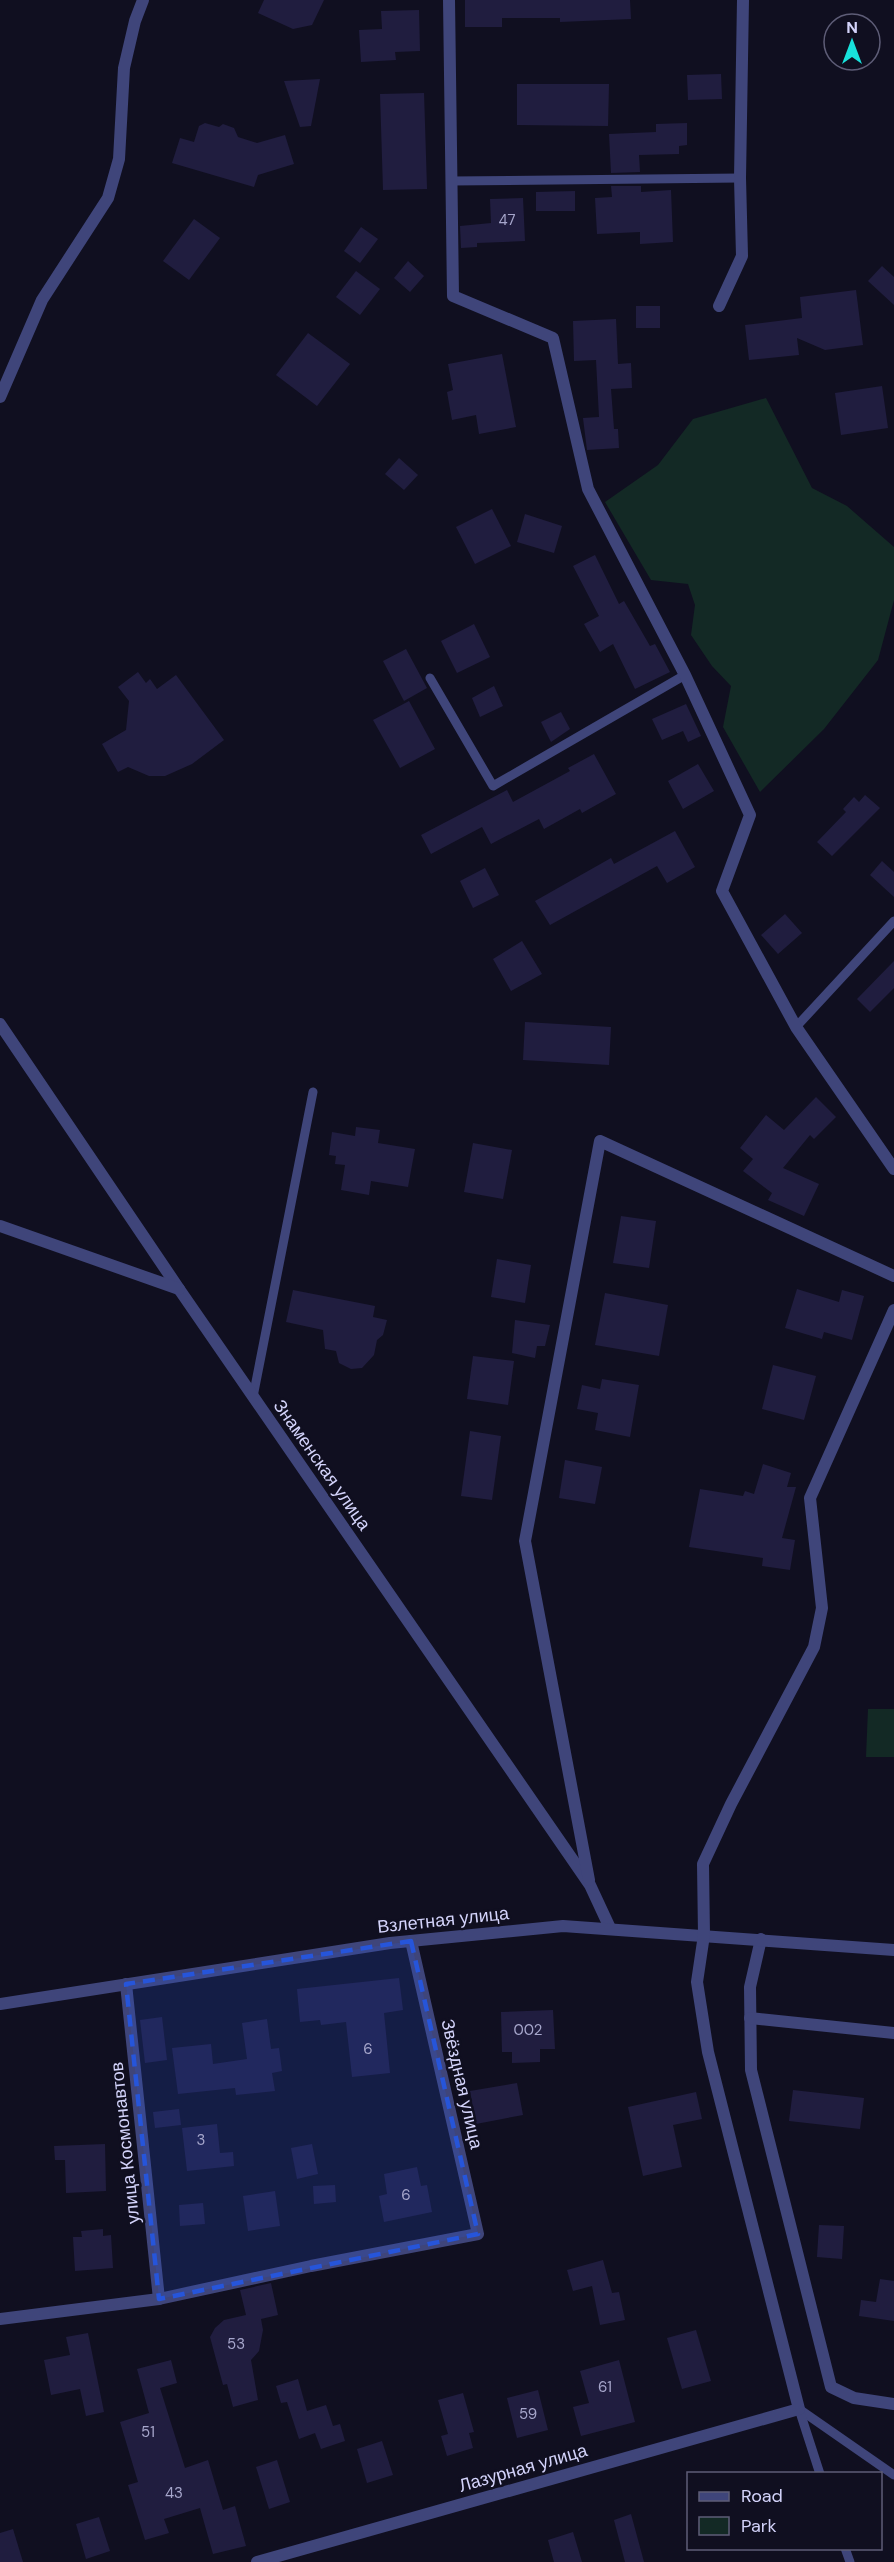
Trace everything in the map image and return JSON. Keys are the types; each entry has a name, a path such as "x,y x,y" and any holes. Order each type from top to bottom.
{"street":[{"path":"0,397 42,300 108,198 118,159 124,68 135,21 143,0"},
{"path":"449,0 453,296 553,338 588,489 685,675 750,815 722,891 796,1027 894,1169"},
{"path":"719,306 742,256 740,178 743,0"},
{"name":"Знаменская улица","path":"0,1024 179,1289 590,1885 610,1928"},
{"path":"590,1885 525,1541 600,1141 894,1276"},
{"path":"0,1226 179,1289"},
{"path":"799,2409 708,2052 697,1982 704,1935 703,1864 731,1804 814,1647 822,1608 810,1498 894,1310"},
{"name":"Взлетная улица","path":"0,2004 411,1941 563,1926 894,1950"},
{"path":"760,1940 750,1987 751,2070 831,2387 854,2398 894,2404"},
{"name":"Звёздная улица","path":"159,2299 311,2266 478,2235 411,1941"},
{"name":"улица Космонавтов","path":"126,1984 159,2299"},
{"path":"750,2018 894,2033"},
{"path":"0,2319 159,2299"},
{"name":"Лазурная улица","path":"257,2562 799,2409"}],"lane":[{"path":"451,181 740,178"},
{"path":"430,678 493,786 685,675"},
{"path":"796,1027 894,921"},
{"path":"254,1397 313,1092"},
{"path":"799,2409 819,2472"},
{"path":"799,2409 894,2475"}],"highlighted area":[{"path":"411,1941 478,2234 159,2299 126,1984"}],"green space":[{"path":"766,398 812,488 847,506 894,547 894,600 878,660 824,729 760,792 723,727 731,686 712,666 691,635 695,605 688,584 651,580 605,502 658,465 693,419"},
{"path":"868,1709 894,1709 894,1757 866,1757"}],"building":[{"path":"264,0 324,0 312,25 293,29 258,13"},
{"path":"465,0 630,0 631,19 560,22 560,18 502,18 502,27 465,27"},
{"path":"419,10 420,51 395,52 396,60 361,62 359,30 382,29 381,11"},
{"path":"721,74 722,99 688,100 687,75"},
{"path":"320,79 311,126 300,127 284,81"},
{"path":"517,84 609,84 608,126 517,125"},
{"path":"424,93 427,189 383,190 380,94"},
{"path":"205,123 219,127 223,124 234,128 238,137 257,143 285,135 294,164 258,175 254,187 172,163 180,138 194,142 199,126"},
{"path":"687,123 687,145 679,146 679,154 639,155 640,172 611,173 609,134 656,132 656,124"},
{"path":"611,186 641,186 641,192 671,190 673,242 640,244 640,232 597,234 595,198 612,197"},
{"path":"575,191 575,211 536,211 536,192"},
{"path":"523,198 525,241 477,243 477,247 461,248 460,226 491,223 490,199"},
{"path":"194,219 220,238 189,280 163,261"},
{"path":"361,227 378,239 360,263 344,251"},
{"path":"408,261 424,276 410,292 394,278"},
{"path":"882,266 894,277 894,305 868,281"},
{"path":"356,271 380,289 360,315 336,297"},
{"path":"856,290 863,345 825,350 797,338 799,355 749,360 745,325 802,318 800,297"},
{"path":"636,306 660,306 660,328 636,328"},
{"path":"616,319 618,364 631,363 632,388 611,389 614,429 618,429 619,448 587,450 583,418 599,417 596,360 574,361 573,321"},
{"path":"308,333 350,364 317,406 276,375"},
{"path":"502,354 516,427 479,434 476,415 452,420 447,392 453,390 448,364"},
{"path":"882,386 888,428 841,435 835,393"},
{"path":"399,458 418,475 404,490 385,474"},
{"path":"492,509 511,546 475,564 456,527"},
{"path":"525,514 562,526 554,553 517,542"},
{"path":"595,555 619,604 624,601 650,646 655,644 670,672 635,689 613,644 600,652 584,624 599,616 573,566"},
{"path":"474,624 490,657 457,673 441,641"},
{"path":"406,649 427,688 404,701 383,661"},
{"path":"138,672 146,683 150,679 157,689 176,675 224,740 192,764 165,776 149,776 128,767 118,772 102,744 126,730 129,701 118,687"},
{"path":"494,686 503,706 480,717 472,698"},
{"path":"409,701 435,749 400,768 373,720"},
{"path":"686,704 701,736 688,742 683,731 662,740 652,719"},
{"path":"561,712 570,729 551,742 541,722"},
{"path":"594,754 616,794 582,813 580,809 544,829 539,819 491,844 482,827 431,854 421,835 507,790 513,802 570,771 568,768"},
{"path":"698,764 714,791 683,809 668,781"},
{"path":"865,795 880,808 832,856 817,842 846,812 843,809 854,797 859,802"},
{"path":"675,831 695,867 667,883 657,866 550,925 535,901 611,858 614,864"},
{"path":"882,861 894,872 894,897 870,875"},
{"path":"485,868 499,895 473,908 460,881"},
{"path":"785,914 802,933 778,954 761,935"},
{"path":"522,941 542,974 511,991 493,959"},
{"path":"894,961 894,988 870,1012 857,999"},
{"path":"525,1022 611,1027 609,1065 523,1060"},
{"path":"816,1097 836,1117 814,1139 810,1135 783,1168 819,1184 804,1216 768,1200 772,1193 743,1171 753,1159 740,1148 766,1115 784,1130"},
{"path":"356,1127 380,1130 378,1143 415,1149 408,1187 371,1181 369,1195 341,1190 345,1165 335,1164 336,1156 329,1155 332,1132 355,1136"},
{"path":"473,1143 512,1150 503,1199 464,1192"},
{"path":"621,1216 656,1221 649,1268 613,1263"},
{"path":"497,1259 531,1265 525,1303 491,1297"},
{"path":"797,1289 839,1302 842,1290 864,1296 852,1340 824,1332 822,1339 785,1328"},
{"path":"293,1290 375,1306 373,1317 387,1320 383,1335 377,1340 374,1355 362,1368 351,1369 339,1363 336,1351 325,1349 323,1330 286,1322"},
{"path":"605,1293 668,1305 659,1356 595,1345"},
{"path":"515,1320 550,1325 545,1346 537,1346 535,1358 512,1353"},
{"path":"473,1356 514,1361 508,1405 467,1399"},
{"path":"773,1365 816,1376 804,1420 762,1409"},
{"path":"602,1379 639,1385 630,1437 595,1430 598,1413 577,1409 582,1385 600,1389"},
{"path":"470,1431 501,1436 492,1500 461,1496"},
{"path":"565,1460 602,1467 595,1504 559,1498"},
{"path":"763,1464 791,1473 787,1487 796,1487 782,1538 795,1540 790,1570 762,1566 763,1558 689,1547 700,1489 743,1496 745,1491 754,1494"},
{"path":"399,1978 403,2010 384,2013 390,2073 352,2077 346,2022 321,2025 320,2020 300,2022 297,1989"},
{"path":"553,2010 555,2049 540,2049 540,2062 512,2063 512,2052 502,2052 501,2012"},
{"path":"162,2017 167,2060 145,2063 140,2020"},
{"path":"267,2019 271,2049 279,2048 282,2071 272,2073 275,2091 236,2095 235,2088 178,2094 172,2048 211,2044 213,2064 247,2059 242,2023"},
{"path":"517,2083 523,2115 476,2124 470,2091"},
{"path":"793,2090 864,2098 860,2129 789,2121"},
{"path":"696,2092 702,2119 673,2125 682,2167 643,2176 628,2107"},
{"path":"179,2109 181,2125 155,2128 153,2112"},
{"path":"217,2124 220,2153 233,2152 234,2166 187,2171 182,2128"},
{"path":"105,2144 106,2191 66,2193 65,2160 55,2160 54,2146"},
{"path":"312,2144 318,2174 297,2179 291,2148"},
{"path":"417,2167 421,2186 427,2185 432,2212 384,2222 379,2196 387,2194 384,2174"},
{"path":"335,2185 336,2202 314,2204 313,2186"},
{"path":"275,2191 280,2226 248,2231 243,2196"},
{"path":"203,2203 205,2224 180,2226 179,2205"},
{"path":"819,2225 844,2226 842,2259 817,2257"},
{"path":"103,2229 103,2236 111,2235 113,2268 75,2271 73,2237 82,2237 81,2231"},
{"path":"603,2260 612,2293 619,2292 625,2320 600,2325 592,2286 573,2291 567,2270"},
{"path":"880,2279 894,2281 894,2321 859,2316 861,2300 876,2302"},
{"path":"271,2283 278,2315 261,2319 263,2330 259,2351 251,2360 258,2400 233,2407 227,2384 223,2385 210,2337 215,2328 224,2320 246,2315 240,2290"},
{"path":"696,2330 711,2381 682,2389 667,2338"},
{"path":"88,2333 104,2412 86,2416 80,2389 51,2395 44,2360 70,2355 66,2337"},
{"path":"171,2360 177,2383 160,2388 185,2468 208,2460 223,2510 235,2506 246,2546 213,2554 200,2508 164,2519 169,2533 145,2540 128,2485 138,2482 120,2422 149,2413 137,2369"},
{"path":"619,2360 635,2422 581,2436 573,2407 589,2403 580,2371"},
{"path":"298,2379 307,2411 326,2405 333,2426 340,2424 345,2441 321,2449 315,2433 299,2439 287,2402 281,2403 276,2386"},
{"path":"538,2390 548,2430 517,2438 507,2398"},
{"path":"463,2393 474,2432 469,2433 473,2448 447,2456 441,2436 448,2434 438,2400"},
{"path":"382,2441 393,2475 367,2483 357,2449"},
{"path":"277,2460 290,2502 269,2509 256,2467"},
{"path":"631,2514 644,2562 625,2562 614,2520"},
{"path":"99,2517 110,2551 86,2559 76,2524"},
{"path":"13,2529 23,2562 0,2562 0,2533"},
{"path":"573,2532 582,2562 554,2562 548,2540"}]}
